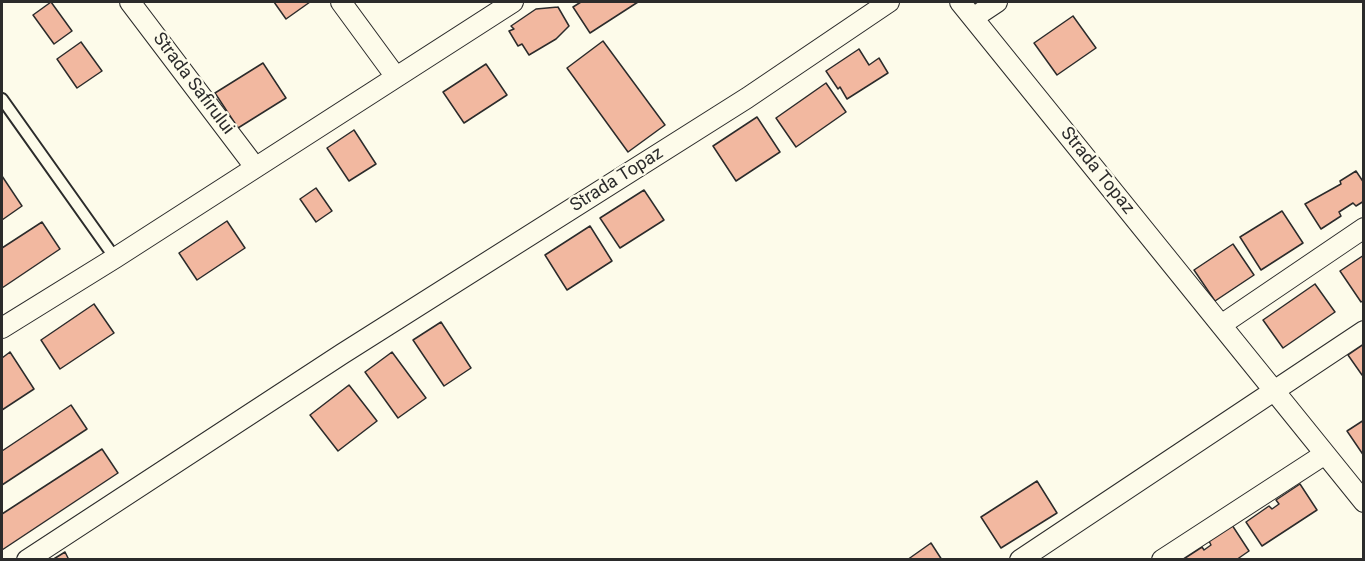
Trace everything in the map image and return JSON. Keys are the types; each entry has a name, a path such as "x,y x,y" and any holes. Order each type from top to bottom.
{"street":[{"name":"Strada Safirului","path":"130,2 255,167"},
{"path":"341,2 396,77"},
{"path":"2,328 513,2"},
{"name":"Strada Topaz","path":"27,560 342,354 747,98 889,2"},
{"name":"Strada Topaz","path":"960,2 1363,500"},
{"path":"973,18 997,2"},
{"path":"1221,325 1364,228"},
{"path":"1020,560 1364,331"},
{"path":"1162,560 1325,454"}],"lane":[{"path":"2,99 115,258"}],"building":[{"path":"51,2 72,31 54,44 33,15"},
{"path":"274,2 310,2 286,19"},
{"path":"581,2 638,2 590,33 573,7"},
{"path":"558,7 569,26 556,39 529,55 522,44 518,46 509,31 514,29 511,26 536,9"},
{"path":"1073,16 1096,48 1057,75 1034,43"},
{"path":"603,41 665,125 628,152 567,68"},
{"path":"81,42 102,71 77,88 57,59"},
{"path":"859,49 869,65 879,58 888,73 847,99 826,71"},
{"path":"263,63 286,98 238,128 215,93"},
{"path":"486,64 507,95 464,123 443,92"},
{"path":"826,83 846,112 796,147 776,118"},
{"path":"757,117 780,152 736,181 713,146"},
{"path":"354,130 376,164 349,181 327,148"},
{"path":"1356,171 1364,183 1364,201 1356,206 1353,203 1339,212 1341,216 1321,229 1305,204 1341,184 1340,181"},
{"path":"2,176 22,206 2,220"},
{"path":"316,188 332,211 316,222 300,199"},
{"path":"644,190 664,220 620,248 600,218"},
{"path":"1282,211 1303,243 1261,270 1240,237"},
{"path":"227,221 245,248 197,280 179,253"},
{"path":"42,222 60,249 2,288 2,248"},
{"path":"590,226 612,261 567,290 545,255"},
{"path":"1233,244 1254,275 1215,301 1194,270"},
{"path":"1364,255 1364,300 1361,302 1340,271"},
{"path":"1315,284 1335,312 1283,348 1263,320"},
{"path":"94,304 114,333 60,369 41,340"},
{"path":"441,322 471,368 444,386 413,340"},
{"path":"1364,344 1364,374 1362,375 1348,355"},
{"path":"10,352 34,389 2,410 2,358"},
{"path":"392,352 426,398 398,418 365,372"},
{"path":"349,385 377,421 338,451 310,415"},
{"path":"71,405 87,429 2,485 2,451"},
{"path":"1364,420 1364,456 1347,431"},
{"path":"102,449 118,473 2,550 2,514"},
{"path":"1037,481 1057,513 1001,548 981,517"},
{"path":"1300,484 1317,510 1262,546 1246,522 1269,506 1272,509 1279,504 1276,500"},
{"path":"1232,525 1249,551 1236,560 1182,560 1202,547 1204,550 1211,545 1209,541"},
{"path":"931,543 942,560 907,560"},
{"path":"65,552 69,560 52,560"}]}
